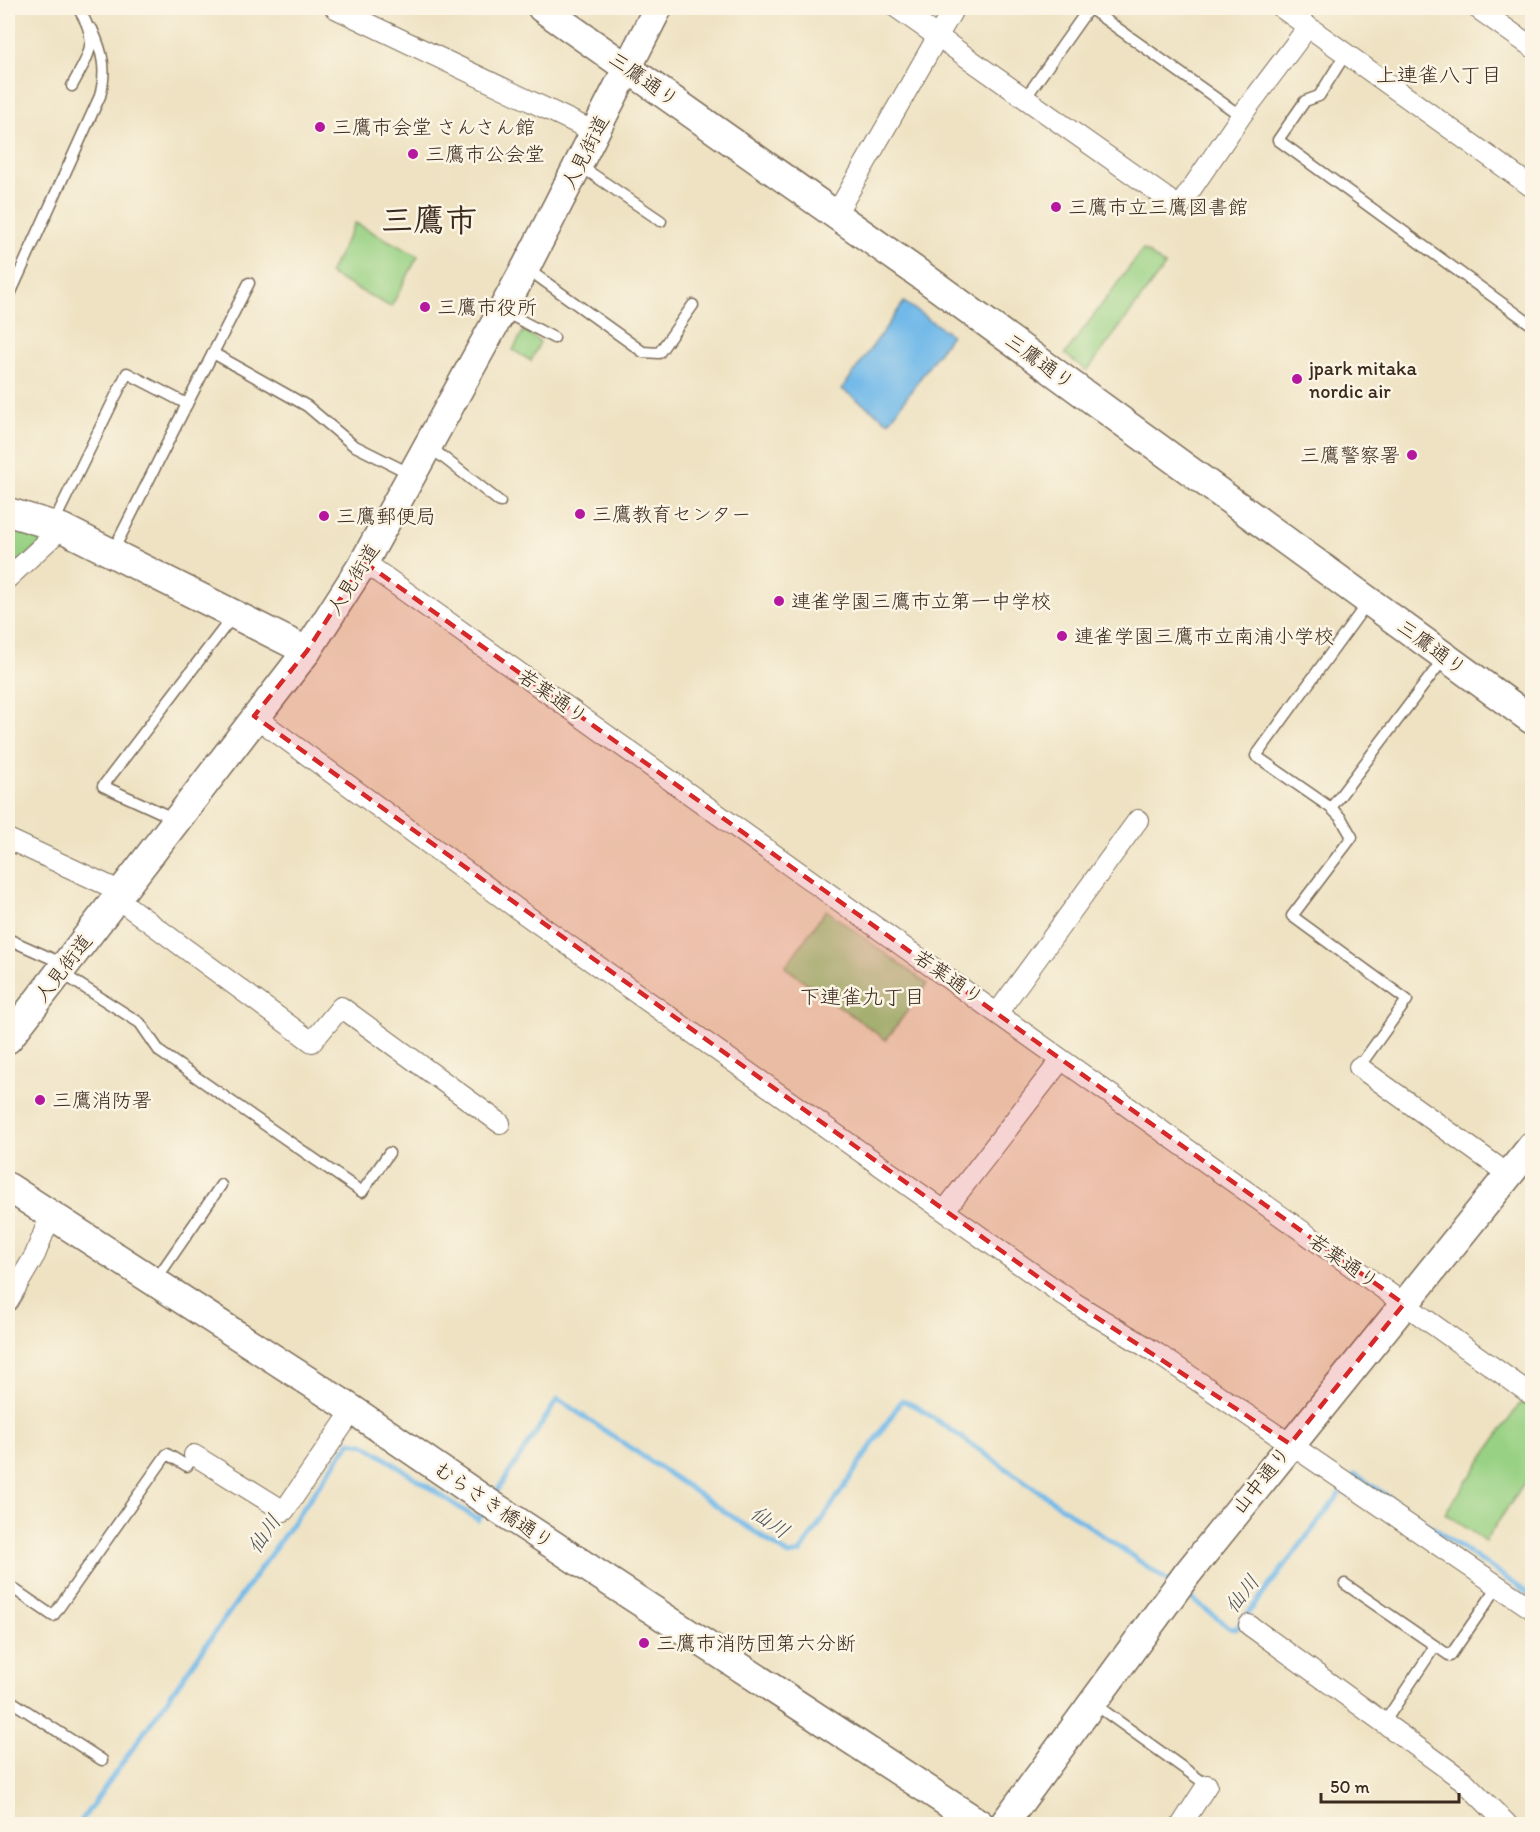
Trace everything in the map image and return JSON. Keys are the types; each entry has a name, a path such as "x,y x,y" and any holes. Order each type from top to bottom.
{"main road":[{"name":"三鷹通り","path":"542,8 832,212 1533,720"},
{"name":"人見街道","path":"8,1039 254,716 307,651 364,562 430,447 503,311 658,8"},
{"path":"8,512 57,526 236,613 307,651"},
{"name":"山中通り","path":"1004,1824 1176,1588 1533,1146"},
{"name":"むらさき橋通り","path":"8,1187 353,1410 489,1503 980,1824"}],"street":[{"path":"335,8 595,132"},
{"path":"897,8 940,36 1179,207 1241,116 1308,27"},
{"path":"832,212 843,202 954,8"},
{"path":"1282,8 1533,187"},
{"path":"1477,8 1533,47"},
{"path":"8,578 57,526"},
{"name":"若葉通り","path":"364,562 1533,1395"},
{"path":"254,716 523,914 945,1210 1072,1302 1158,1354 1533,1609"},
{"path":"998,1012 1138,820"},
{"path":"8,839 111,886 126,905 312,1042 341,1007 500,1123"},
{"path":"945,1210 1061,1060"},
{"path":"1359,1067 1509,1175"},
{"path":"8,1301 35,1255 51,1214"},
{"path":"194,1455 284,1511 353,1410"},
{"path":"1249,1625 1464,1781 1507,1824"},
{"path":"1182,1824 1207,1785"}],"lane":[{"path":"8,291 11,292 100,96 105,69 103,55 92,29 78,8"},
{"path":"1026,98 1089,8 1241,116"},
{"path":"72,86 88,54 92,29"},
{"path":"1346,53 1319,96 1305,101 1278,140 1533,325"},
{"path":"579,165 661,221"},
{"path":"526,267 644,352 659,353 693,305"},
{"path":"112,552 249,283"},
{"path":"503,311 554,338"},
{"path":"213,353 307,406 352,445 414,475"},
{"path":"57,526 127,373 187,404"},
{"path":"430,447 500,502"},
{"path":"1359,1067 1407,1000 1293,915 1352,837 1341,818 1331,808 1257,756 1369,601"},
{"path":"175,819 102,786 236,613"},
{"path":"1331,808 1445,656"},
{"path":"8,939 55,960 71,979 140,1023 160,1052 362,1192 389,1153"},
{"path":"154,1281 221,1185"},
{"path":"8,1585 53,1616 167,1454 187,1466 194,1455"},
{"path":"1345,1584 1450,1656 1499,1586"},
{"path":"1384,1723 1435,1646"},
{"path":"8,1699 102,1760"},
{"path":"1093,1703 1207,1785"}],"highlighted area":[{"path":"364,562 1404,1304 1290,1444 1073,1302 254,716 307,651"}],"green space":[{"path":"355,223 418,256 391,307 329,274"},
{"path":"1143,249 1165,266 1087,371 1065,354"},
{"path":"524,330 540,342 531,361 513,350"},
{"path":"8,525 39,534 41,543 8,574"},
{"path":"826,910 927,984 886,1040 785,967"},
{"path":"1521,1402 1532,1410 1532,1472 1485,1541 1445,1513"}],"water":[{"path":"904,302 951,335 889,422 842,389"}],"waterway":[{"name":"仙川","path":"493,1497 558,1399 789,1555 800,1553 902,1400 919,1408 1171,1583"},
{"name":"仙川","path":"79,1824 350,1442 364,1444 478,1520 485,1510"},
{"name":"仙川","path":"1183,1592 1230,1628 1236,1629 1355,1474 1532,1596"}],"place":[{"name":"三鷹市会堂 さんさん館","path":"320,127"},
{"name":"三鷹市公会堂","path":"413,154"},
{"name":"三鷹市立三鷹図書館","path":"1056,207"},
{"name":"三鷹市役所","path":"425,307"},
{"name":"jpark mitaka nordic air","path":"1297,379"},
{"name":"三鷹警察署","path":"1412,455"},
{"name":"三鷹教育センター","path":"580,514"},
{"name":"三鷹郵便局","path":"324,516"},
{"name":"連雀学園三鷹市立第一中学校","path":"779,601"},
{"name":"連雀学園三鷹市立南浦小学校","path":"1062,636"},
{"name":"三鷹消防署","path":"40,1100"},
{"name":"三鷹市消防団第六分断","path":"644,1643"}],"district":[{"name":"上連雀八丁目","path":"1439,75"},
{"name":"三鷹市","path":"429,220"},
{"name":"下連雀九丁目","path":"862,997"}]}
